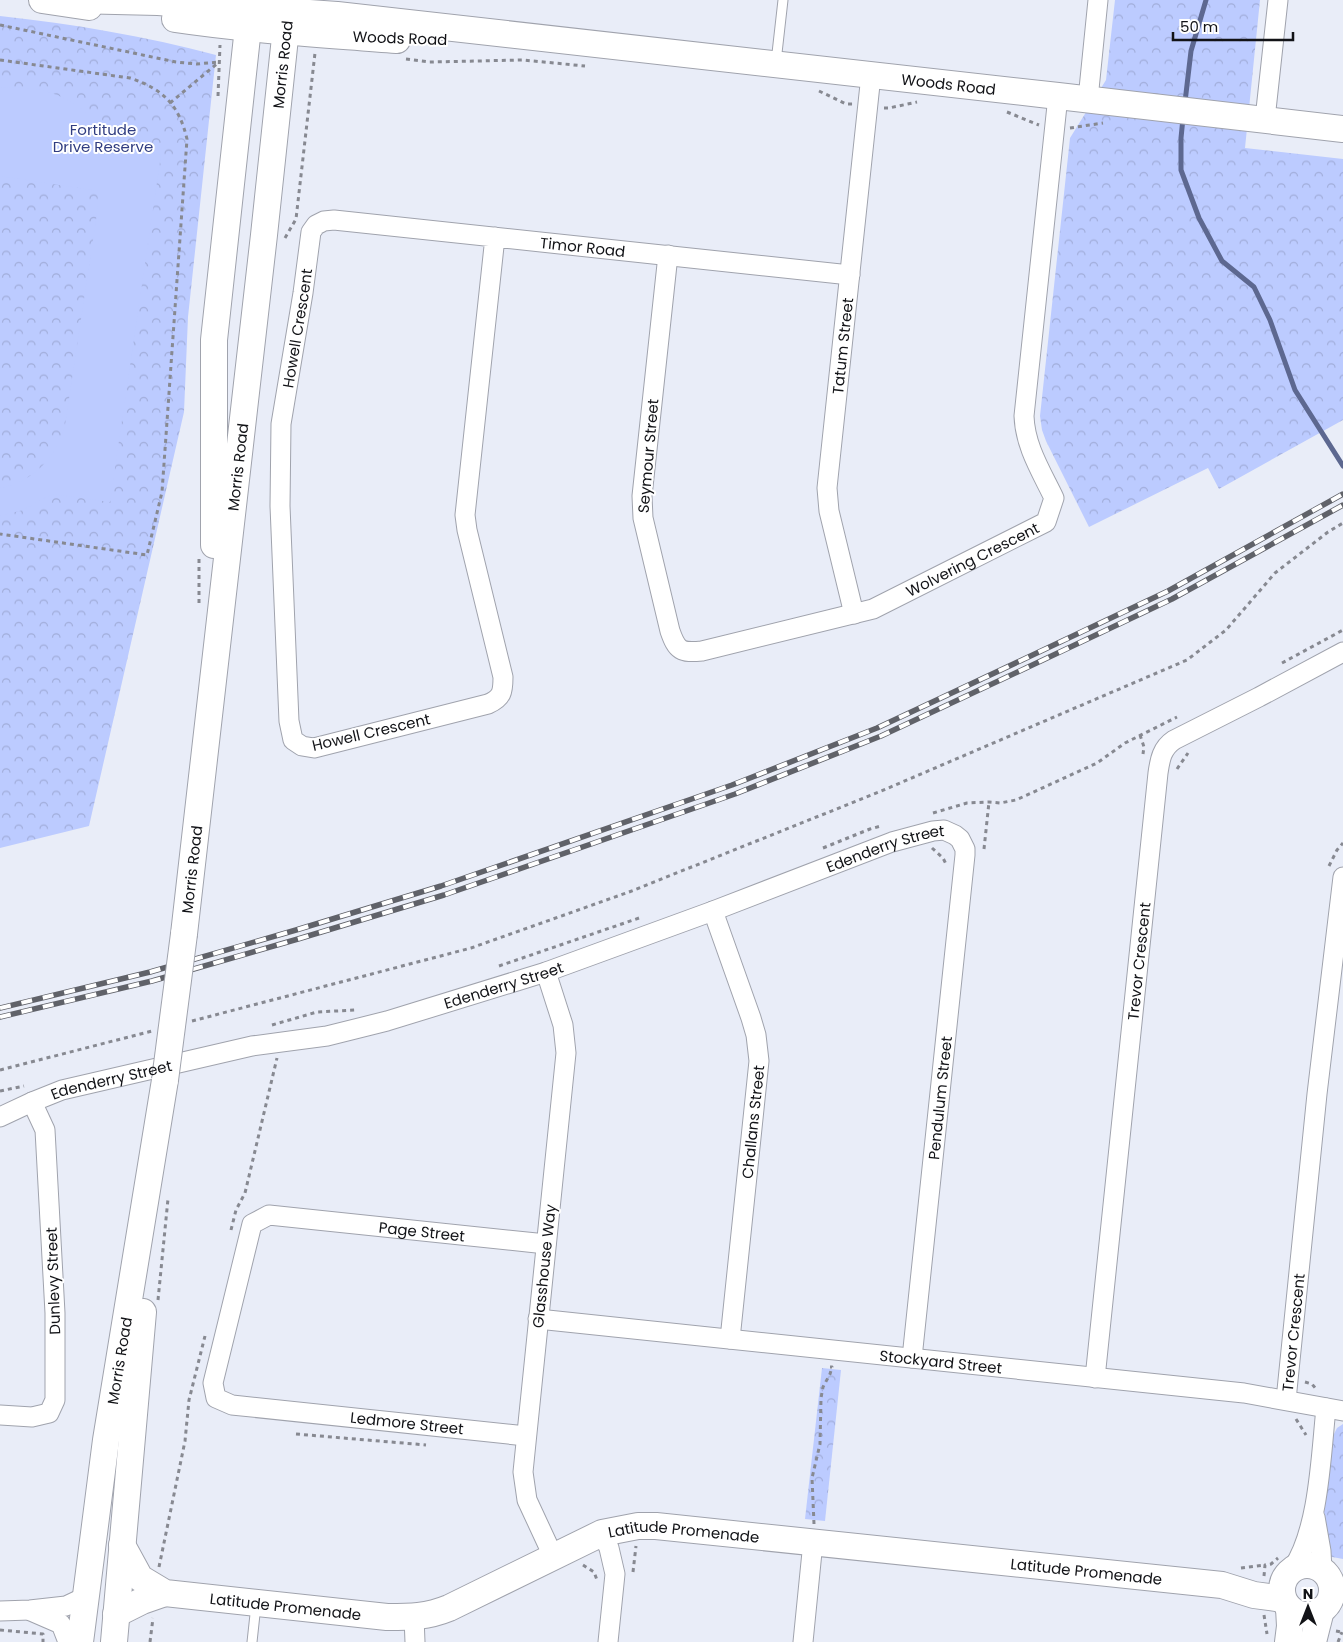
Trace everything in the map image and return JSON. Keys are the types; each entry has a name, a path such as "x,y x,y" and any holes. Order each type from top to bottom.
{"street":[{"path":"42,0 223,26 250,13"},
{"path":"74,0 158,2 250,13"},
{"path":"1088,99 1098,0"},
{"path":"1262,119 1278,0"},
{"name":"Woods Road","path":"250,13 337,15 1343,129"},
{"name":"Morris Road","path":"184,934 214,584 214,340 250,13"},
{"name":"Morris Road","path":"80,1642 106,1440 164,1080 184,934 265,226 287,15"},
{"name":"Tatum Street","path":"854,614 829,511 827,488 871,75"},
{"name":"Wolvering Crescent","path":"680,650 702,651 873,609 1046,522 1054,498 1030,449 1026,438 1024,416 1058,96"},
{"name":"Timor Road","path":"316,225 324,221 334,220 850,274"},
{"name":"Howell Crescent","path":"316,225 311,232 309,240 303,293 281,424 280,506 290,731 293,740 302,746 314,748 488,704 496,701 503,690 503,677 467,530 466,515 495,237"},
{"name":"Seymour Street","path":"668,255 642,496 642,511 670,631 674,644 680,650"},
{"path":"213,382 234,384 246,382"},
{"name":"Trevor Crescent","path":"1095,1378 1158,773 1162,754 1168,744 1174,740 1343,652"},
{"name":"Edenderry Street","path":"0,1117 62,1090 252,1046 327,1036 379,1023 546,972 713,911 892,842 940,830 950,832 960,840"},
{"name":"Pendulum Street","path":"912,1358 963,877 965,849 960,840"},
{"name":"Trevor Crescent","path":"1286,1400 1317,1094 1343,877"},
{"name":"Challans Street","path":"713,911 751,1018 757,1042 759,1061 730,1339"},
{"name":"Glasshouse Way","path":"546,972 564,1025 566,1053 522,1472 527,1500 553,1556"},
{"name":"Morris Road","path":"114,1642 164,1080"},
{"name":"Dunlevy Street","path":"0,1415 32,1417 49,1412 55,1400 55,1313 45,1130 32,1102"},
{"name":"Page Street","path":"287,1411 232,1405 216,1398 213,1382 252,1224 269,1215 546,1244"},
{"name":"Stockyard Street","path":"538,1319 1244,1393 1335,1410"},
{"path":"1331,1589 1308,1565 1295,1563 1314,1513 1335,1410"},
{"name":"Ledmore Street","path":"287,1411 526,1436"},
{"path":"1313,1642 1331,1589 1314,1513"},
{"name":"Latitude Promenade","path":"116,1614 142,1601 159,1604 257,1602 387,1617 414,1630 433,1614 449,1608 553,1556 606,1541 638,1526 814,1533 1222,1585 1275,1596 1295,1563"},
{"path":"803,1642 814,1533"},
{"path":"606,1541 615,1574 608,1642"},
{"name":"Latitude Promenade","path":"122,1545 140,1578 159,1604"},
{"path":"1275,1596 1294,1612 1305,1615 1316,1613 1331,1589"},
{"path":"0,1611 66,1606 87,1596"},
{"path":"1275,1596 1290,1626 1278,1640"},
{"path":"30,1610 61,1624 68,1642"}],"lane":[{"path":"776,65 782,0"},
{"path":"252,1642 257,1602"}],"path":[{"path":"0,25 176,62 197,64 219,62 170,103"},
{"path":"315,57 321,52"},
{"path":"402,58 429,62 522,60 591,66"},
{"path":"0,60 130,78 146,83 164,95 177,111 187,139 162,492 147,555 0,534"},
{"path":"818,90 846,104"},
{"path":"889,108 919,102"},
{"path":"1002,110 1040,125"},
{"path":"1074,129 1108,122"},
{"path":"188,1022 471,948 629,892 880,792 1178,664 1187,660 1226,630 1275,573 1328,532 1343,523"},
{"path":"1177,770 1192,747"},
{"path":"984,849 989,802"},
{"path":"924,849 931,847 943,858 947,868 946,875 963,877"},
{"path":"0,1070 159,1030"},
{"path":"814,1533 812,1478 820,1444 821,1398 832,1367 822,1366"},
{"path":"296,1434 430,1445"},
{"path":"597,1581 594,1572 579,1562 606,1541 642,1543"},
{"path":"1278,1640 1264,1611 1275,1596 1265,1566 1271,1564 1285,1553 1288,1547 1295,1563"},
{"path":"150,1642 159,1604"},
{"path":"0,1630 43,1634 43,1642"},
{"path":"1338,1642 1342,1632"}],"green space":[{"path":"1115,0 1260,0 1245,148 1343,159 1343,420 1219,489 1208,468 1089,527 1046,441 1040,416 1070,138 1106,80"},
{"name":"Fortitude Drive Reserve","path":"0,16 109,31 216,55 188,317 184,412 89,826 0,848"},
{"path":"0,88 42,90 70,102 83,110 94,121 114,149 161,155 110,502 52,494 23,510 0,516 0,488 23,480 42,466 56,448 65,425 97,213 98,191 0,176"},
{"path":"822,1368 841,1370 825,1521 805,1519"},
{"path":"1343,1424 1343,1559 1327,1556 1324,1511 1331,1440 1337,1428"}],"waterway":[{"path":"1185,102 1191,51 1206,0"},
{"path":"1183,118 1181,170 1199,218 1222,261 1254,287 1270,320 1295,390 1343,466"}],"railway":[{"path":"0,1008 150,972 441,886 732,785 877,728 1168,591 1343,494"},
{"path":"0,1017 152,981 444,895 735,794 881,736 1172,599 1343,505"}]}
